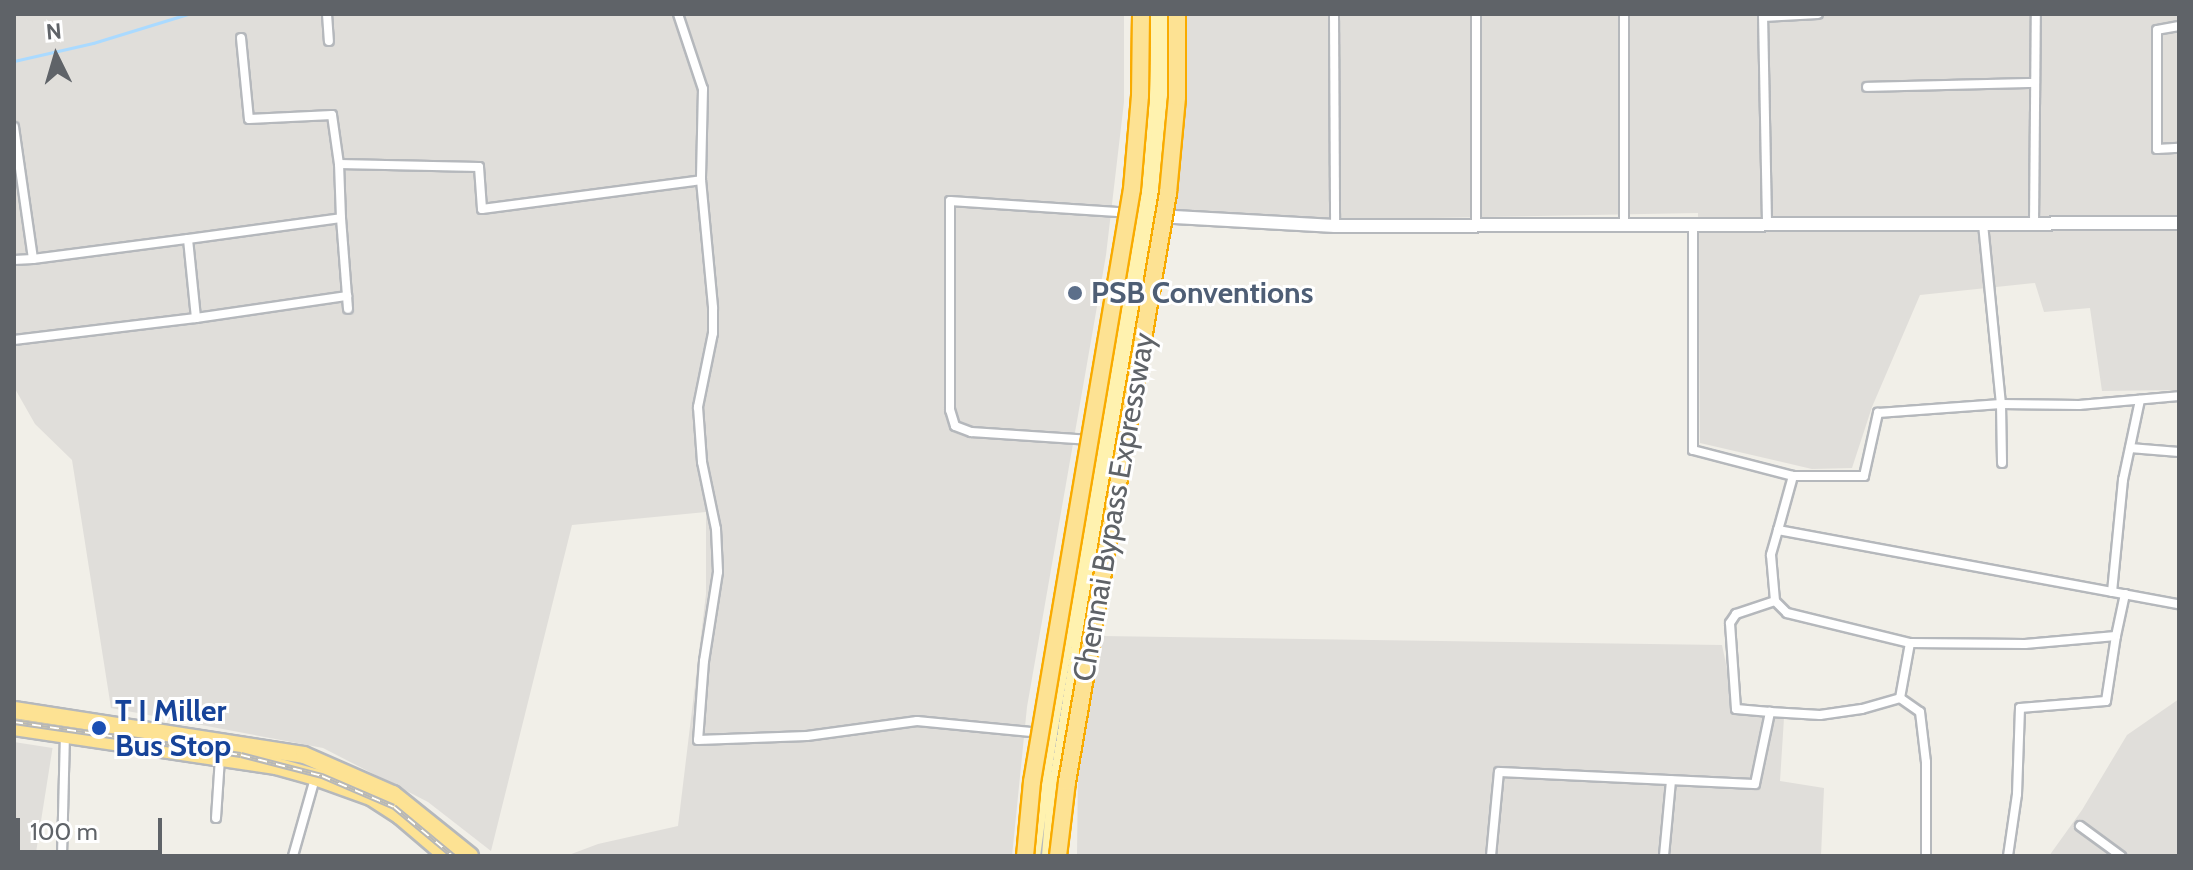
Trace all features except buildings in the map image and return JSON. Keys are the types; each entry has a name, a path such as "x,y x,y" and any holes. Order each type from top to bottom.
{"highway":[{"name":"Chennai Bypass Expressway","path":"1025,856 1032,782 1132,189 1140,96 1141,14"},
{"name":"Chennai Bypass Expressway","path":"1058,856 1067,782 1168,193 1177,97 1177,14"},
{"path":"14,710 304,755 393,794 470,856"},
{"path":"14,727 276,766 315,777 371,797 400,816 447,856"}],"main road":[{"path":"1049,856 1053,807 1143,215 1151,14"},
{"path":"1033,856 1050,734 1160,122 1163,14"}],"street":[{"path":"327,14 329,41"},
{"path":"678,14 703,89 701,180 713,308 713,333 698,407 718,572 704,661 698,740 807,736 917,721 1050,734"},
{"path":"1334,14 1335,226"},
{"path":"1476,14 1476,226"},
{"path":"1624,14 1624,226"},
{"path":"1767,226 1763,16 1818,14"},
{"path":"2034,223 2036,14"},
{"path":"2179,26 2157,30 2157,149 2179,148"},
{"path":"241,38 249,119 332,115 339,164 348,309"},
{"path":"1867,87 2035,83"},
{"path":"14,127 33,259"},
{"path":"339,164 479,167 482,209 701,180"},
{"path":"1102,441 971,432 955,426 950,410 950,201 1335,226 2179,223"},
{"path":"14,260 341,218"},
{"path":"1983,224 2001,404 2002,463"},
{"path":"1693,226 1693,450 1793,476 1864,476 1878,413 2001,404 2079,405 2179,396"},
{"path":"188,239 196,318"},
{"path":"14,340 347,296"},
{"path":"2112,592 2130,448 2140,400"},
{"path":"2130,448 2179,452"},
{"path":"1793,476 1771,555 1775,601 1787,613 1910,643 2025,644 2116,636"},
{"path":"1778,530 2179,604"},
{"path":"2008,856 2017,794 2020,708 2106,701 2125,594"},
{"path":"1775,601 1736,614 1730,623 1736,709 1820,715 1862,709 1900,698"},
{"path":"1900,698 1910,643"},
{"path":"1900,698 1920,712 1926,762 1926,856"},
{"path":"1491,856 1499,772 1755,784 1770,712"},
{"path":"62,856 65,735"},
{"path":"216,818 220,757"},
{"path":"293,856 315,777"},
{"path":"1664,856 1671,780"},
{"path":"2080,826 2121,856"}],"shaded area":[{"path":"14,14 1124,14 1124,102 1106,255 1027,707 1012,856 566,856 598,844 678,826 706,594 706,512 572,525 491,851 428,802 323,748 111,708 72,460 35,424 14,387"},
{"path":"1186,14 2179,14 2179,390 2102,391 2090,308 2044,312 2035,283 1920,295 1872,407 1852,468 1812,469 1700,443 1698,213 1325,220 1173,212 1185,69"},
{"path":"1102,636 1722,645 1736,712 1784,718 1780,781 1824,788 1821,856 1077,856 1078,768"},
{"path":"2179,699 2179,856 2049,856 2082,810 2127,735"},
{"path":"14,742 53,748 35,856 14,856"}],"waterway":[{"path":"14,61 93,43 188,14"}],"railway":[{"path":"14,722 241,755 322,776 394,807 453,856"}],"place":[{"name":"PSB Conventions","path":"1075,293"},
{"name":"T I Miller Bus Stop","path":"99,728"}]}
